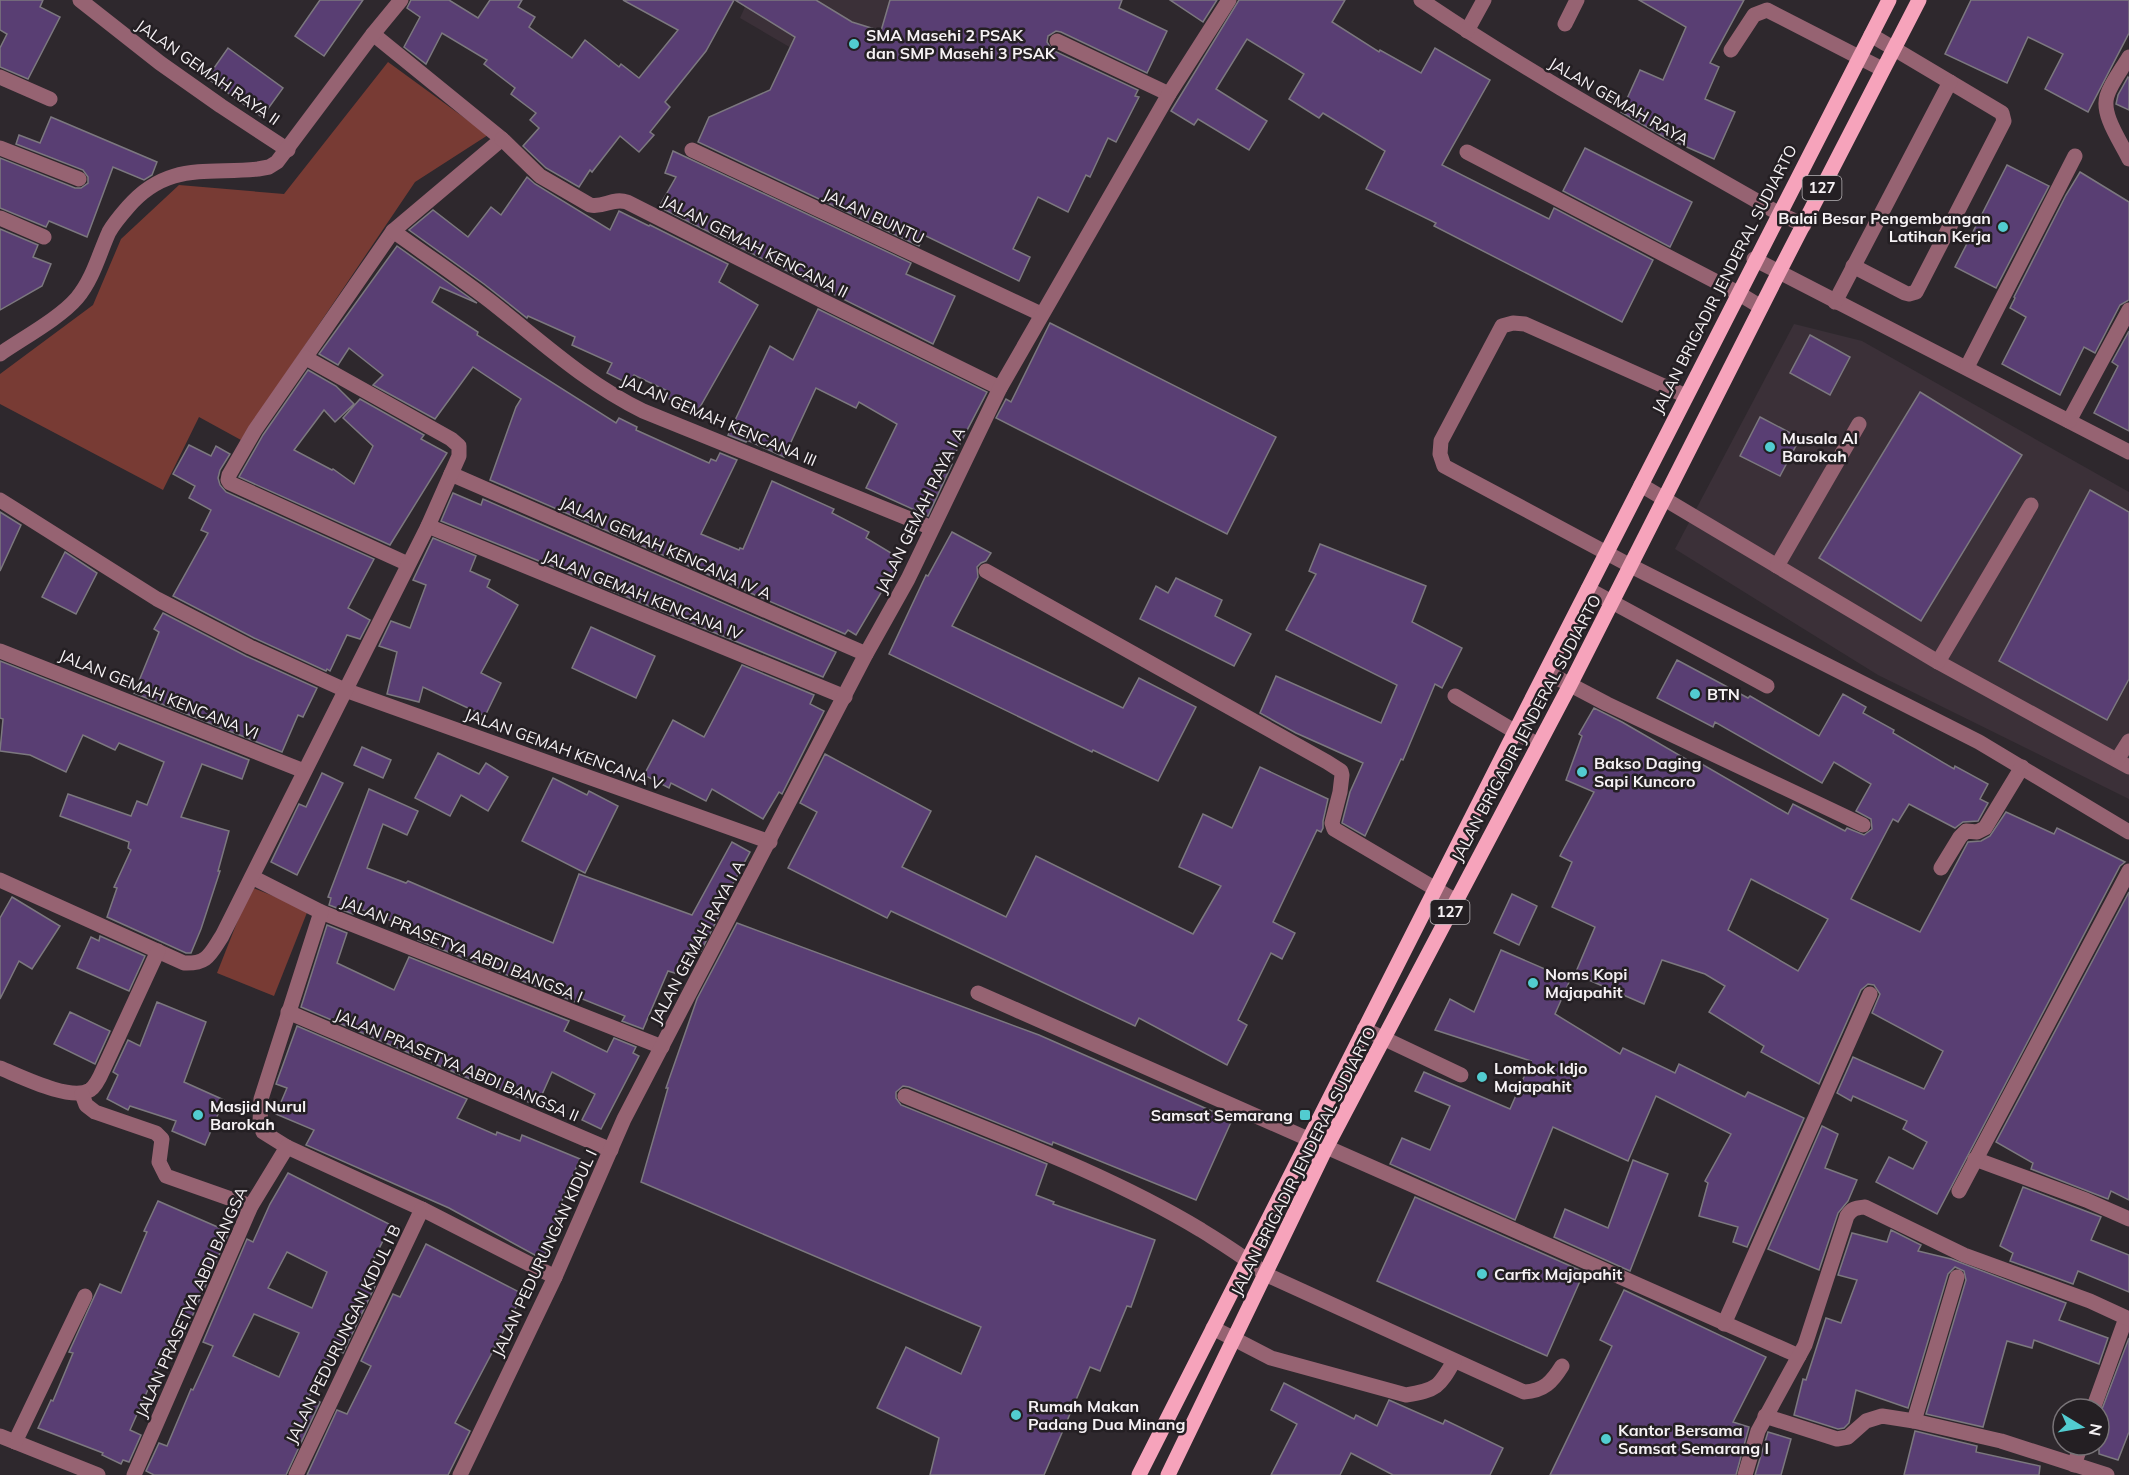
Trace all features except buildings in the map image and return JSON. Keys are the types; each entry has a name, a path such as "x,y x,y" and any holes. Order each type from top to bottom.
{"main road":[{"name":"JALAN BRIGADIR JENDERAL SUDIARTO","path":"1139,1475 1641,485 1684,395 1889,0"},
{"name":"JALAN BRIGADIR JENDERAL SUDIARTO","path":"1168,1475 1326,1148 1613,602 1919,0"},
{"path":"1462,839 1482,850"}],"street":[{"name":"JALAN GEMAH RAYA II","path":"80,0 160,63 288,150"},
{"path":"0,354 66,309 77,298 86,286 111,228 136,197 154,184 182,173 270,167 277,162 401,0"},
{"name":"JALAN GEMAH RAYA I A","path":"662,1047 866,654 908,579 1000,388 1168,94 1229,0"},
{"name":"JALAN GEMAH RAYA","path":"1420,0 1583,102 1778,213 1804,225"},
{"path":"1467,31 1484,0"},
{"path":"1565,24 1577,0"},
{"path":"1731,50 1754,15 1767,10 1882,69"},
{"name":"JALAN GEMAH KENCANA II","path":"373,34 502,139 540,176 590,205 599,206 616,199 627,201 1000,388"},
{"path":"1853,266 1905,293 1912,293 1919,288 2004,121 2002,113 1871,35"},
{"path":"1057,41 1168,94"},
{"path":"2129,57 2107,95 2106,104 2109,119 2129,159"},
{"path":"0,77 50,99"},
{"path":"1835,302 1950,82"},
{"path":"408,564 230,483 229,475 255,430 393,231 502,139"},
{"path":"0,148 78,179"},
{"name":"JALAN BUNTU","path":"692,150 1041,314"},
{"path":"1467,152 1761,307"},
{"path":"1967,367 2075,156"},
{"path":"0,218 44,237"},
{"name":"JALAN GEMAH KENCANA III","path":"393,231 490,301 559,358 614,396 643,411 932,528"},
{"path":"1754,259 2129,452"},
{"path":"2068,421 2129,310"},
{"path":"1684,395 1525,324 1513,323 1502,326 1441,441 1440,454 1444,466 1631,566 1979,742 2129,832"},
{"path":"0,880 184,963 206,960 222,936 428,526 460,451 456,443 450,439 306,358"},
{"path":"1778,566 1859,423"},
{"name":"JALAN GEMAH KENCANA IV A","path":"451,474 866,654"},
{"path":"1641,485 1938,662 2123,764 2129,741"},
{"name":"JALAN GEMAH KENCANA V","path":"0,500 158,599 250,647 345,690 770,842"},
{"path":"1938,662 2031,505"},
{"name":"JALAN GEMAH KENCANA IV","path":"428,526 845,697"},
{"path":"986,571 1341,771 1342,781 1332,823 1334,829 1456,900"},
{"path":"1588,589 1767,686"},
{"name":"JALAN GEMAH KENCANA VI","path":"0,651 304,771"},
{"path":"1546,672 1863,825"},
{"path":"1455,696 1539,745"},
{"path":"1941,868 1966,831 1977,832 1985,828 2022,767"},
{"path":"1959,1191 2129,871"},
{"name":"JALAN PRASETYA ABDI BANGSA I","path":"252,877 321,912 662,1047"},
{"path":"321,912 261,1099 260,1123 263,1132 287,1147 422,1209 555,1276"},
{"path":"0,1068 64,1092 82,1094 93,1089 158,951"},
{"path":"978,993 1799,1356"},
{"path":"1724,1324 1870,994"},
{"name":"JALAN PRASETYA ABDI BANGSA II","path":"288,1012 611,1150"},
{"path":"1364,1029 1461,1075"},
{"name":"JALAN PEDURUNGAN KIDUL I","path":"460,1475 555,1276 624,1119 662,1047"},
{"path":"82,1094 86,1105 95,1112 156,1133 162,1139 159,1162 166,1176 251,1206"},
{"path":"905,1095 1109,1180 1248,1259 1265,1274 1524,1392 1536,1391 1551,1383 1563,1366"},
{"name":"JALAN PRASETYA ABDI BANGSA","path":"134,1475 251,1206 287,1147"},
{"path":"1975,1159 2086,1200 2129,1219"},
{"path":"1745,1475 1758,1431 1805,1345 1847,1216 1850,1210 1855,1208 1865,1208 1964,1255 2090,1301 2127,1318 2097,1397"},
{"name":"JALAN PEDURUNGAN KIDUL I B","path":"296,1475 422,1209"},
{"path":"1914,1420 1957,1277"},
{"path":"15,1442 85,1296"},
{"path":"1213,1329 1271,1358 1406,1395 1425,1392 1440,1384 1454,1360"},
{"path":"1766,1416 1838,1439 1848,1437 1866,1421 1882,1416 1914,1420 2001,1441 2107,1475"},
{"path":"0,1436 98,1475"},
{"path":"2074,1465 2077,1457"}],"shaded area":[{"name":"SMA Masehi 2 PSAK dan SMP Masehi 3 PSAK","path":"748,0 940,0 928,35 798,52 740,18"},
{"path":"388,62 488,135 415,182 241,440 199,417 163,490 0,404 0,374 93,305 121,239 179,185 284,194"},
{"path":"1794,324 1862,341 2129,492 2129,799 1878,675 1675,549"},
{"path":"251,887 308,910 274,996 217,973"}],"place":[{"name":"SMA Masehi 2 PSAK dan SMP Masehi 3 PSAK","path":"854,44"},
{"name":"Balai Besar Pengembangan Latihan Kerja","path":"2003,227"},
{"name":"Musala Al Barokah","path":"1770,447"},
{"name":"BTN","path":"1695,694"},
{"name":"Bakso Daging Sapi Kuncoro","path":"1582,772"},
{"name":"Noms Kopi Majapahit","path":"1533,983"},
{"name":"Lombok Idjo Majapahit","path":"1482,1077"},
{"name":"Masjid Nurul Barokah","path":"198,1115"},
{"name":"Samsat Semarang","path":"1305,1115"},
{"name":"Carfix Majapahit","path":"1482,1274"},
{"name":"Rumah Makan Padang Dua Minang","path":"1016,1415"},
{"name":"Kantor Bersama Samsat Semarang I","path":"1606,1439"}]}
